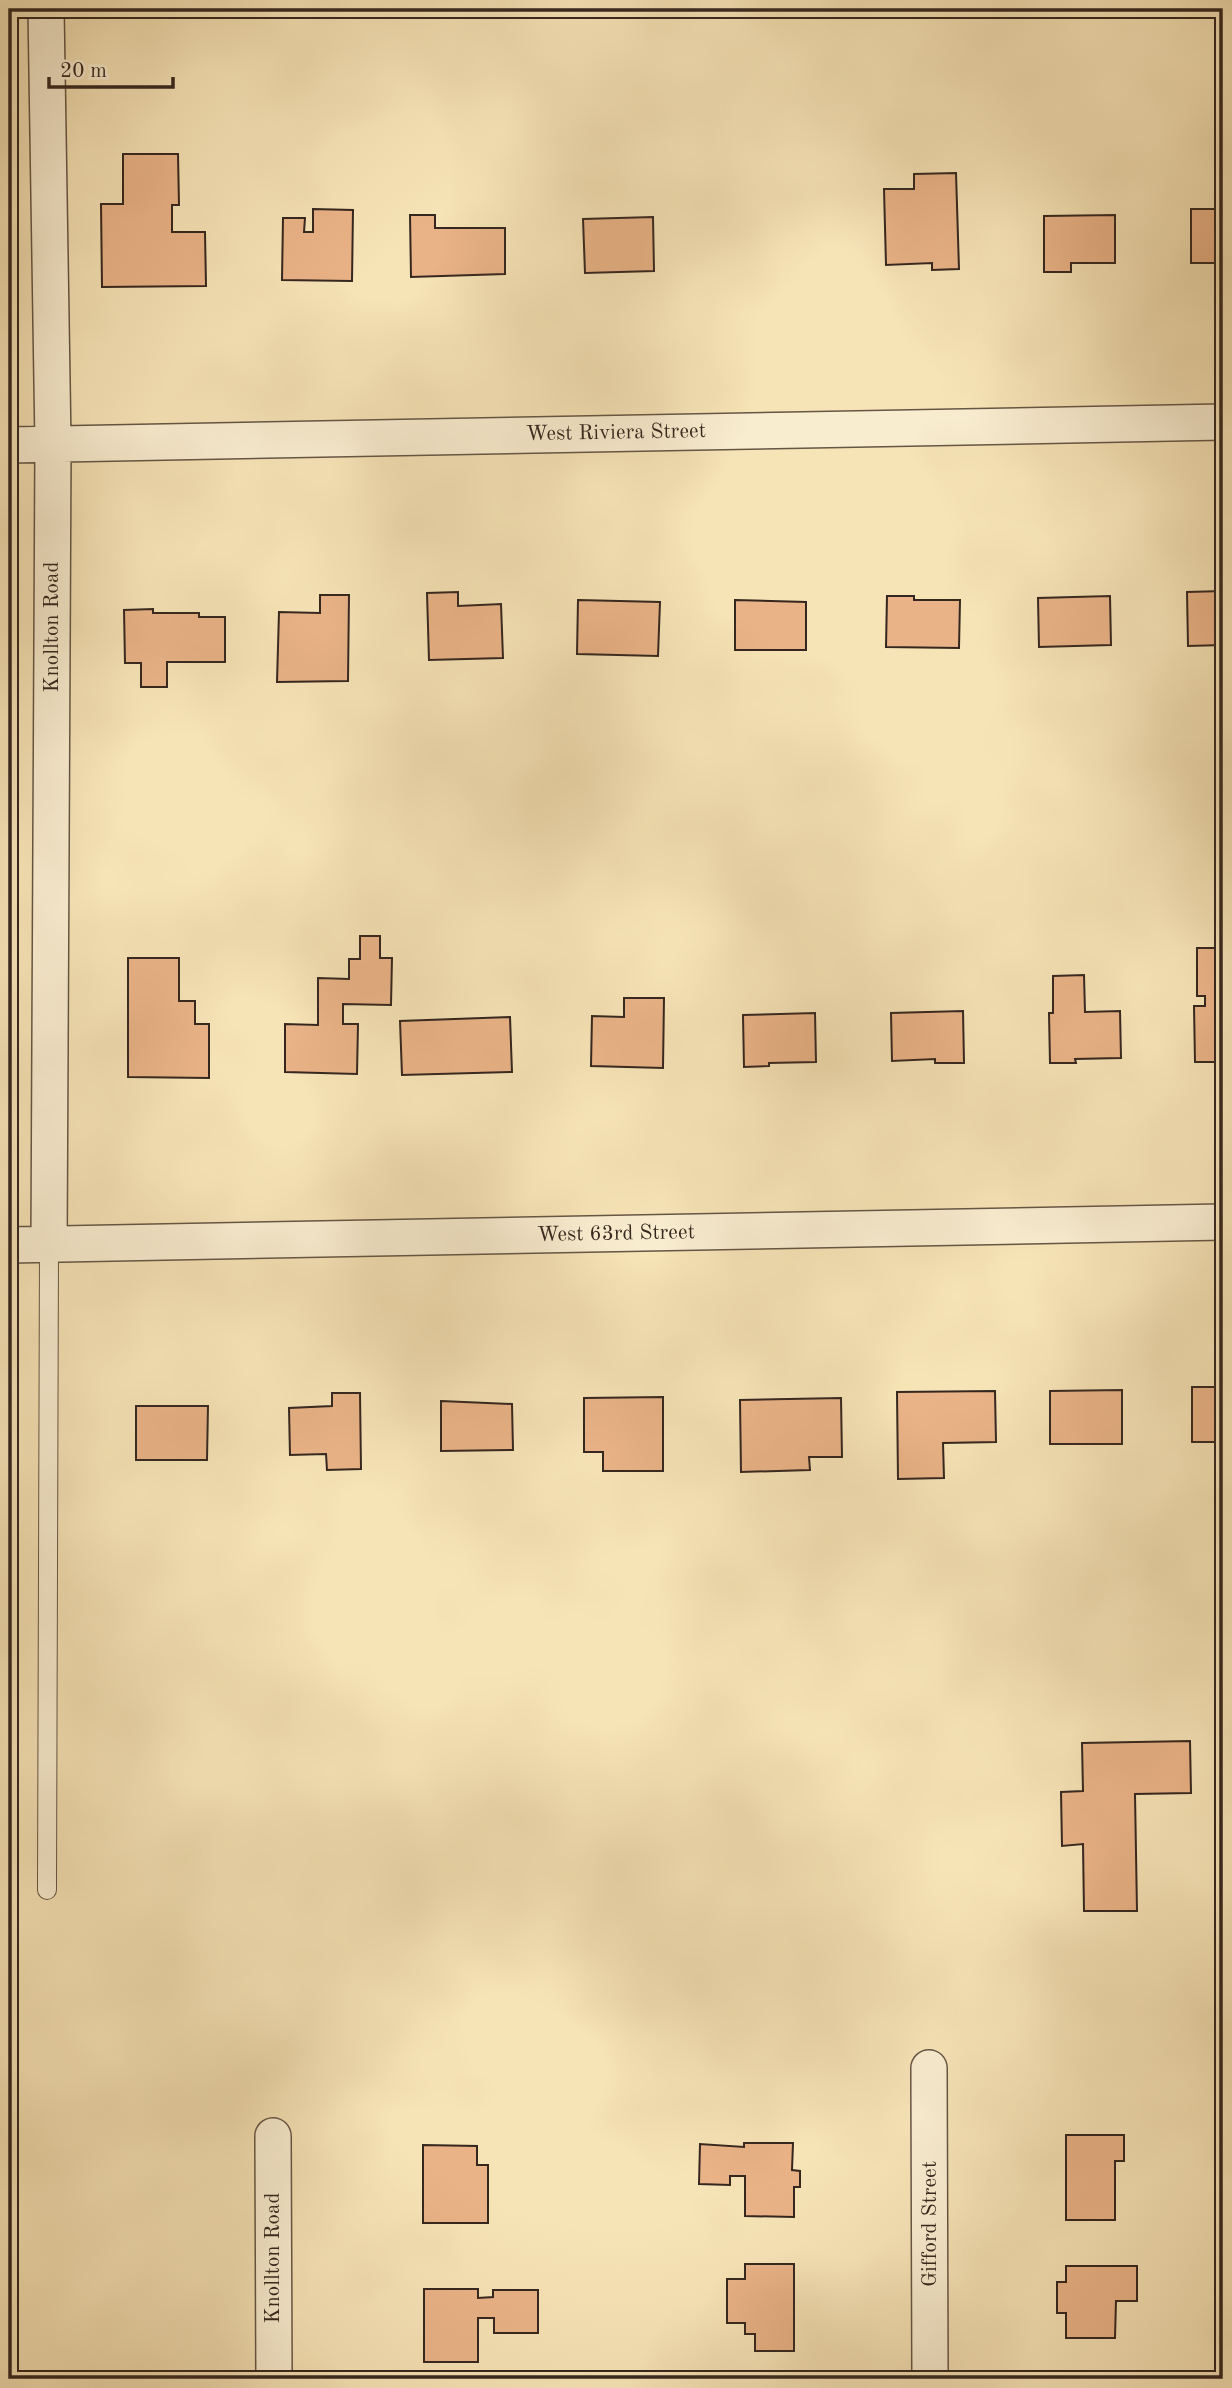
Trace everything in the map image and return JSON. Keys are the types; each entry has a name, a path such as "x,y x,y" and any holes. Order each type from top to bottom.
{"street":[{"name":"Knollton Road","path":"46,9 53,444 49,1245"},
{"name":"West Riviera Street","path":"9,444 1223,422"},
{"name":"West 63rd Street","path":"9,1245 1223,1222"},
{"name":"Gifford Street","path":"929,2068 930,2379"},
{"name":"Knollton Road","path":"273,2136 274,2379"}],"lane":[{"path":"47,1890 49,1245"}],"building":[{"path":"123,154 178,154 179,205 172,205 172,232 205,232 206,286 102,287 101,204 123,204"},
{"path":"956,173 959,269 932,270 932,263 886,265 884,189 914,189 914,174"},
{"path":"313,209 353,210 352,281 282,280 283,218 305,218 304,232 313,232"},
{"path":"1191,209 1223,209 1223,263 1191,263"},
{"path":"410,215 435,215 435,228 505,228 505,274 411,277"},
{"path":"1115,215 1115,263 1071,263 1071,272 1044,272 1044,216"},
{"path":"653,217 654,271 585,273 583,219"},
{"path":"1223,591 1223,645 1188,646 1187,592"},
{"path":"458,592 458,606 501,604 503,658 429,660 427,593"},
{"path":"320,595 349,595 348,681 277,682 279,612 320,613"},
{"path":"887,596 914,596 914,600 960,600 959,648 886,647"},
{"path":"1110,596 1111,645 1039,647 1038,598"},
{"path":"578,600 660,602 658,656 577,654"},
{"path":"735,600 806,602 806,650 735,650"},
{"path":"153,609 153,613 199,613 199,617 225,617 225,662 167,662 167,687 141,687 141,663 125,663 124,610"},
{"path":"360,936 380,936 380,958 392,958 391,1005 343,1004 343,1024 358,1024 357,1074 285,1072 285,1024 318,1025 318,978 349,979 349,959 360,959"},
{"path":"1197,948 1223,948 1223,1062 1195,1062 1194,1006 1205,1006 1205,996 1197,996"},
{"path":"128,958 179,958 179,1001 195,1001 195,1024 209,1024 209,1078 128,1077"},
{"path":"1084,975 1085,1012 1120,1011 1121,1058 1075,1059 1076,1063 1050,1063 1049,1013 1053,1013 1053,976"},
{"path":"624,998 664,998 663,1068 591,1066 592,1016 624,1017"},
{"path":"963,1011 964,1063 935,1063 935,1059 892,1061 891,1013"},
{"path":"815,1013 816,1062 769,1063 769,1066 744,1067 743,1015"},
{"path":"510,1017 512,1072 402,1075 400,1021"},
{"path":"1192,1387 1223,1387 1223,1442 1192,1442"},
{"path":"1122,1390 1122,1444 1050,1444 1050,1391"},
{"path":"995,1391 996,1442 943,1443 944,1478 898,1479 897,1392"},
{"path":"332,1393 360,1393 361,1469 327,1470 326,1454 290,1455 289,1408 332,1406"},
{"path":"663,1397 663,1471 603,1471 603,1452 584,1452 584,1398"},
{"path":"841,1398 842,1457 809,1457 810,1470 741,1472 740,1400"},
{"path":"441,1401 512,1404 513,1450 441,1451"},
{"path":"136,1406 208,1406 207,1460 136,1460"},
{"path":"1190,1741 1191,1793 1135,1794 1137,1911 1084,1911 1083,1844 1062,1846 1061,1792 1083,1791 1082,1743"},
{"path":"1066,2135 1124,2135 1124,2161 1115,2161 1115,2220 1066,2220"},
{"path":"744,2143 793,2143 792,2170 800,2171 800,2187 794,2187 794,2217 745,2216 745,2176 730,2176 730,2185 699,2184 700,2144 744,2147"},
{"path":"423,2145 477,2146 477,2165 488,2165 488,2223 423,2223"},
{"path":"745,2264 794,2264 794,2351 755,2351 755,2334 745,2334 745,2323 727,2323 727,2279 745,2279"},
{"path":"1066,2266 1137,2266 1137,2301 1116,2301 1115,2338 1066,2338 1066,2313 1057,2313 1057,2282 1066,2282"},
{"path":"424,2289 478,2289 478,2298 493,2297 493,2290 538,2290 538,2333 494,2333 494,2318 478,2318 478,2362 424,2362"}]}
